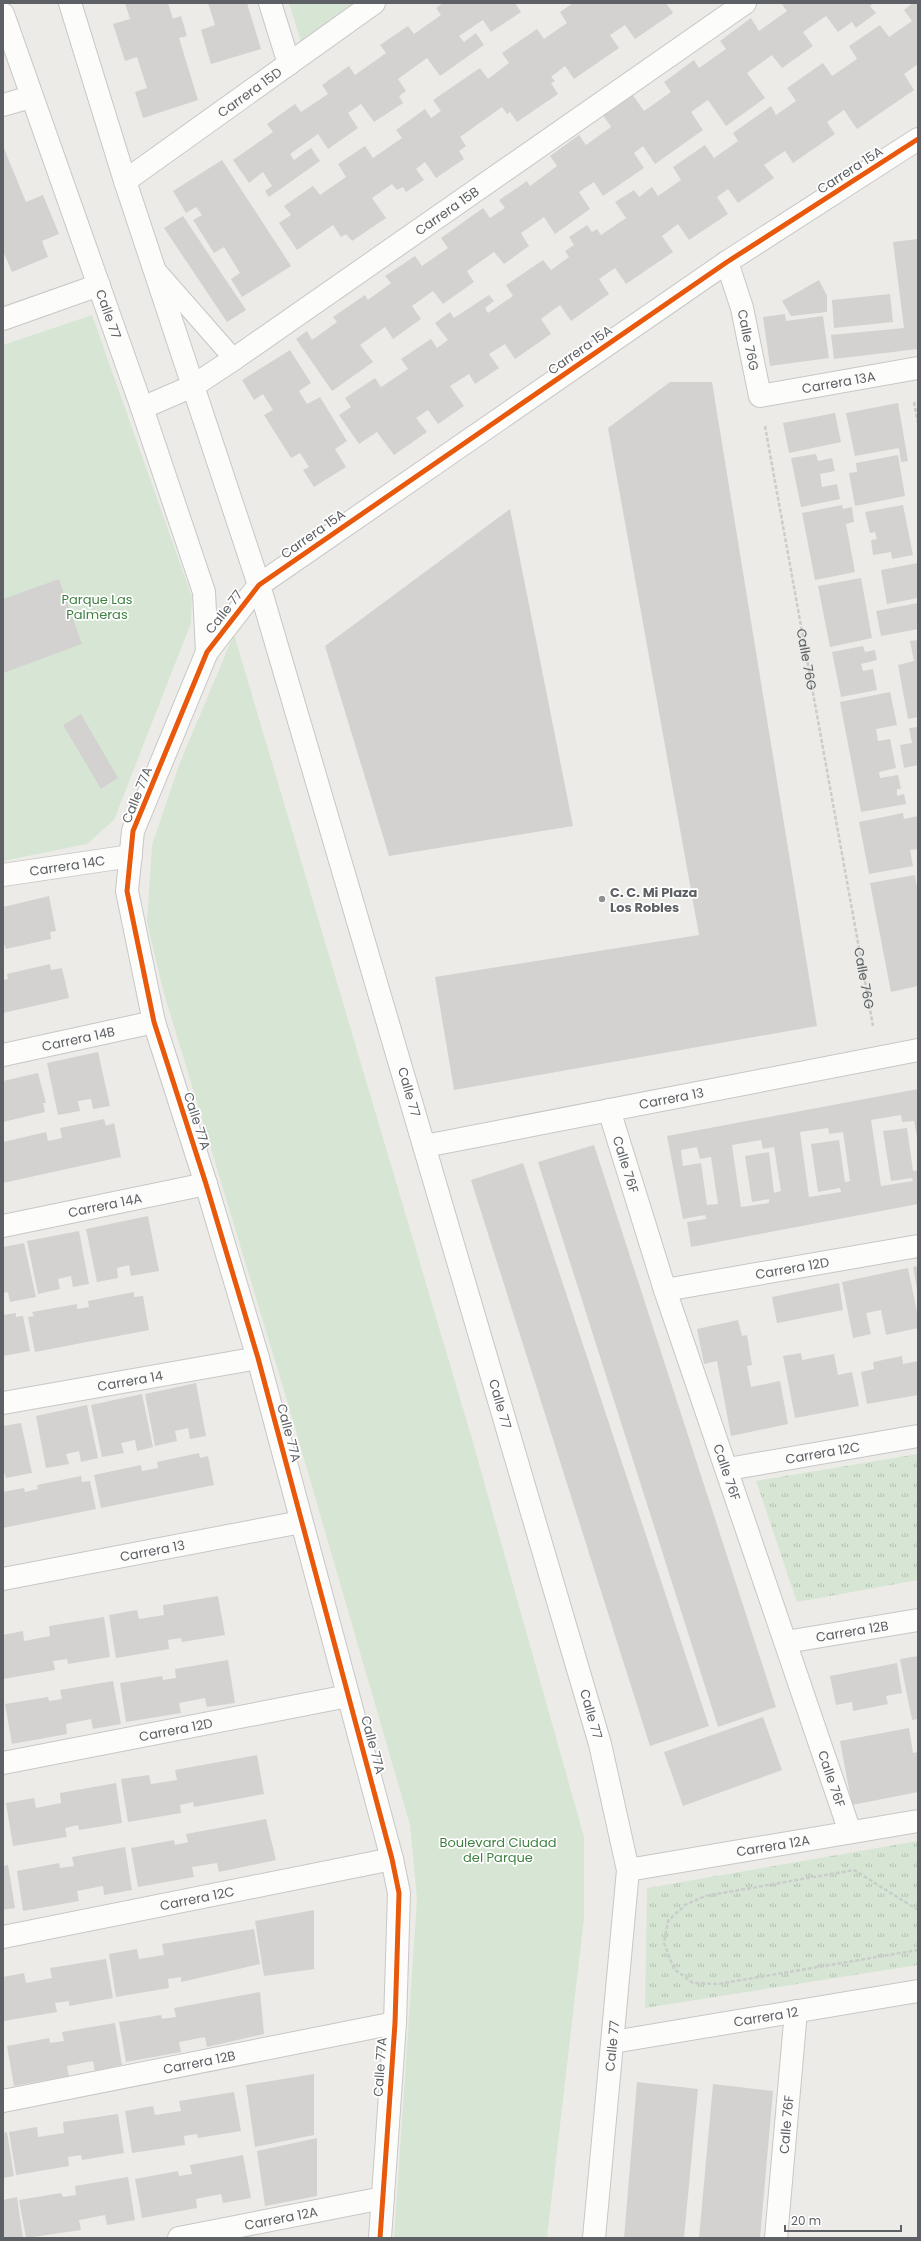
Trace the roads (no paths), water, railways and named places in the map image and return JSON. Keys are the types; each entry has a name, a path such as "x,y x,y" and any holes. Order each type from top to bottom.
{"street":[{"name":"Calle 77","path":"70,3 125,181 259,585 600,1744 628,1870 594,2238"},
{"path":"270,3 289,64"},
{"name":"Carrera 15D","path":"125,181 374,3"},
{"name":"Carrera 15B","path":"142,408 193,386 234,359 745,3"},
{"name":"Calle 77","path":"3,14 31,97 142,408 204,592 207,652"},
{"path":"3,105 31,97"},
{"name":"Carrera 15A","path":"259,585 727,262 918,139"},
{"name":"Calle 76G","path":"727,262 742,308 760,396"},
{"path":"3,319 99,285"},
{"name":"Carrera 13A","path":"760,396 918,368"},
{"name":"Calle 77","path":"207,652 259,585"},
{"name":"Calle 77A","path":"207,652 133,831 127,891 154,1022 206,1184 258,1358 392,1859 399,1893 394,2023 380,2238"},
{"name":"Carrera 14C","path":"3,875 131,856"},
{"name":"Carrera 14B","path":"3,1055 154,1022"},
{"name":"Carrera 13","path":"425,1146 918,1050"},
{"name":"Calle 76F","path":"609,1110 665,1290 728,1469 850,1832"},
{"name":"Carrera 14A","path":"3,1226 206,1184"},
{"name":"Carrera 12D","path":"665,1290 918,1246"},
{"name":"Carrera 14","path":"3,1402 258,1358"},
{"name":"Carrera 12C","path":"728,1469 918,1436"},
{"name":"Carrera 13","path":"3,1579 301,1522"},
{"name":"Carrera 12B","path":"786,1642 918,1620"},
{"name":"Carrera 12D","path":"3,1763 348,1696"},
{"name":"Carrera 12A","path":"628,1870 918,1821"},
{"name":"Carrera 12C","path":"3,1937 392,1859"},
{"name":"Carrera 12","path":"613,2042 918,1990"},
{"name":"Calle 76F","path":"776,2238 796,2011"},
{"name":"Carrera 12B","path":"3,2101 394,2023"},
{"name":"Carrera 12A","path":"179,2238 383,2198"}],"lane":[{"path":"154,268 234,359"}],"place":[{"name":"C. C. Mi Plaza Los Robles","path":"602,899"}],"park label":[{"name":"Parque Las Palmeras","path":"97,606"},
{"name":"Boulevard Ciudad del Parque","path":"498,1850"}]}
